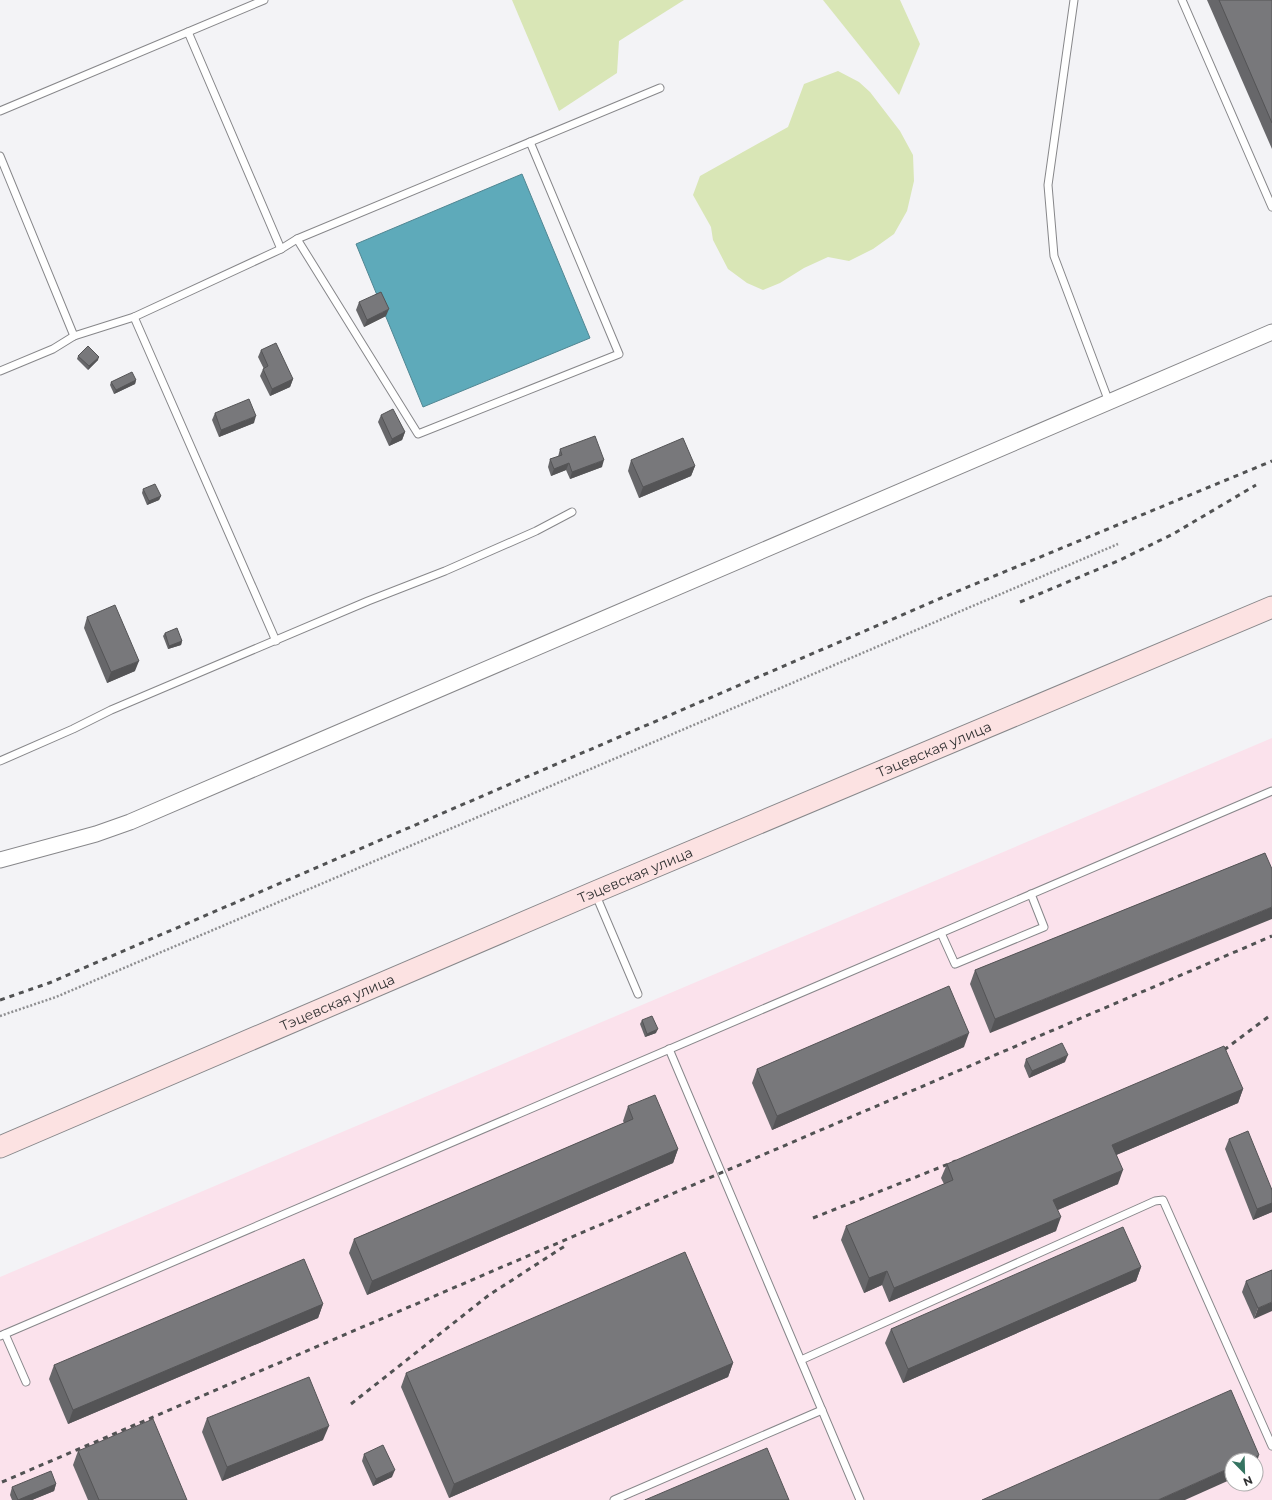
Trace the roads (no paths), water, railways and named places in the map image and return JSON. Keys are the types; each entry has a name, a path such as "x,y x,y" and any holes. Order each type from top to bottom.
{"street":[{"path":"0,860 96,834 130,822 1272,332"},
{"name":"Тэцевская улица","path":"0,1147 595,892 1272,607"}],"lane":[{"path":"0,111 264,0"},
{"path":"1074,0 1048,185 1054,256 1109,402"},
{"path":"1182,0 1272,207"},
{"path":"188,32 281,249"},
{"path":"0,371 53,349 74,336 134,317 281,249 297,238 660,88"},
{"path":"297,238 418,434 619,354 530,142"},
{"path":"0,156 74,336"},
{"path":"134,317 276,641"},
{"path":"0,761 74,730 111,710 368,601 445,571 536,531 572,512"},
{"path":"26,1382 3,1335 1272,792"},
{"path":"595,892 638,994"},
{"path":"941,933 955,964 1044,927 1031,894"},
{"path":"669,1049 860,1500"},
{"path":"801,1360 1155,1201 1163,1200 1272,1446"},
{"path":"614,1500 822,1410"}],"water":[{"path":"522,174 590,338 423,407 356,244"}],"railway":[{"path":"0,1000 49,983 946,596 1272,461"},
{"path":"1020,602 1120,560 1173,534 1256,485"},
{"path":"2,1482 1272,936"},
{"path":"1216,1056 1272,1014"},
{"path":"813,1218 956,1161"},
{"path":"351,1404 489,1295 568,1244"}]}
